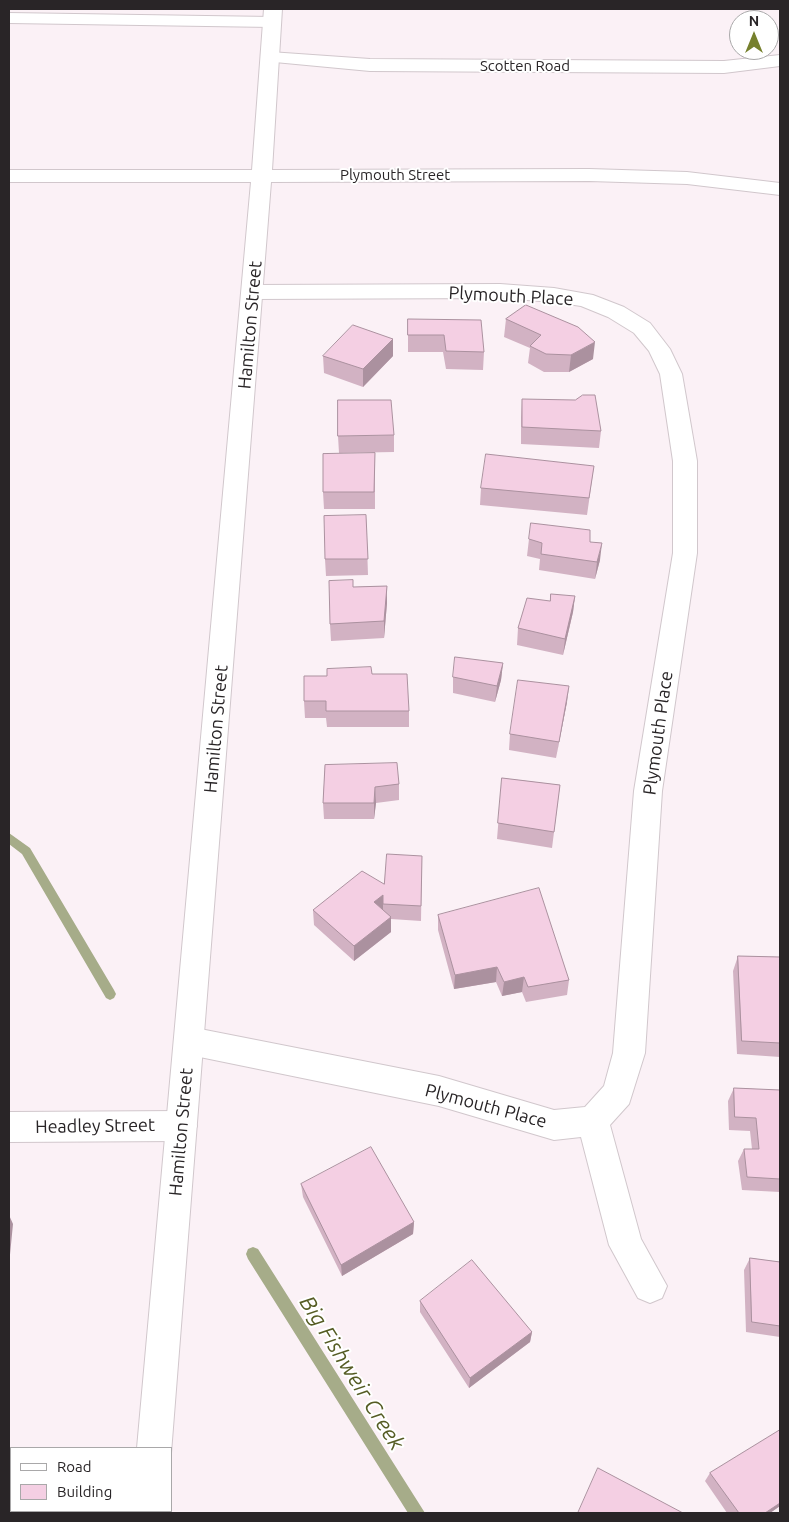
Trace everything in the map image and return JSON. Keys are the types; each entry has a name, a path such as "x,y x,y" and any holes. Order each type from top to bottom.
{"street":[{"path":"9,18 272,15"},
{"name":"Hamilton Street","path":"155,1447 262,175 272,15"},
{"name":"Scotten Road","path":"270,57 380,65 724,67 780,61"},
{"name":"Plymouth Street","path":"9,176 589,175 687,178 780,189"},
{"name":"Plymouth Place","path":"190,1041 439,1091 554,1124 593,1121 618,1094 629,1053 648,791 685,553 685,461 671,374 660,349 642,328 616,312 585,300 554,294 500,291 252,292"},
{"path":"593,1121 626,1245 650,1286"},
{"name":"Headley Street","path":"9,1127 182,1126"}],"building":[{"path":"526,305 578,327 595,342 571,355 546,354 530,346 541,335 506,319"},
{"path":"408,319 481,320 484,352 446,351 444,335 408,335"},
{"path":"353,325 393,339 363,369 323,356"},
{"path":"583,395 595,395 601,431 522,427 522,399 575,400"},
{"path":"338,400 391,400 394,435 338,436"},
{"path":"375,453 374,492 323,492 323,454"},
{"path":"486,454 594,466 589,498 481,488"},
{"path":"366,515 368,559 325,559 324,516"},
{"path":"531,523 590,530 590,542 602,543 597,562 541,554 542,543 529,539"},
{"path":"353,580 353,587 387,586 384,621 330,624 329,581"},
{"path":"551,594 575,596 565,639 518,628 527,598 550,601"},
{"path":"455,657 503,663 497,686 453,677"},
{"path":"371,667 372,674 407,674 409,711 326,711 326,701 304,701 304,676 327,676 327,669"},
{"path":"518,680 569,686 559,742 510,734"},
{"path":"397,763 399,784 375,787 374,803 323,803 325,765"},
{"path":"502,778 560,785 554,832 498,823"},
{"path":"387,854 422,856 421,906 383,904 383,895 374,902 391,917 354,946 313,910 362,871 384,884"},
{"path":"539,888 569,980 528,987 524,977 504,982 497,967 455,975 438,915"},
{"path":"738,956 780,957 780,1043 742,1041"},
{"path":"734,1088 780,1090 780,1179 747,1177 744,1149 759,1149 756,1118 735,1117"},
{"path":"371,1147 414,1222 341,1265 301,1184"},
{"path":"750,1258 780,1262 780,1326 752,1322"},
{"path":"472,1260 532,1332 470,1378 420,1301"},
{"path":"780,1430 780,1503 765,1513 739,1513 710,1473"},
{"path":"598,1468 683,1513 578,1513"}],"waterway":[{"name":"Big Fishweir Creek","path":"9,838 26,851 110,994"},
{"name":"Big Fishweir Creek","path":"253,1254 417,1513"}]}
